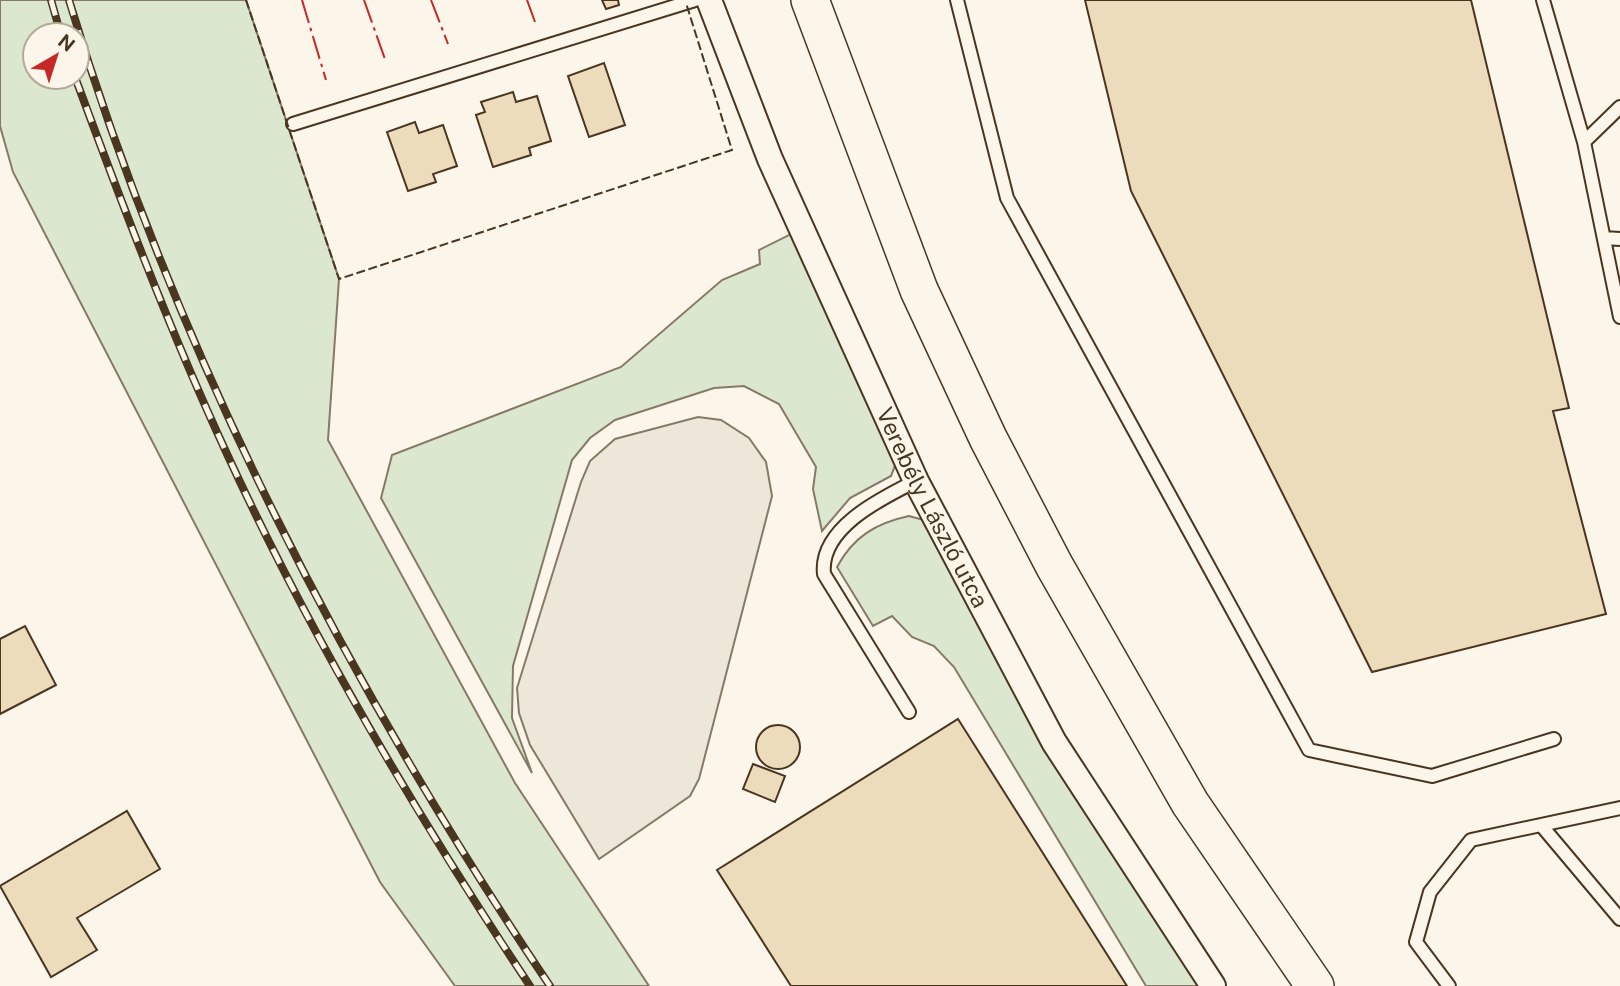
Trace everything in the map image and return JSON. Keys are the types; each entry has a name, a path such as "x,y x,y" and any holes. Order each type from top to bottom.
{"main road":[{"path":"810,0 919,290 988,438 1054,565 1190,803 1315,986"}],"street":[{"name":"Verebély László utca","path":"709,0 770,159 916,481 1054,742 1213,986"}],"lane":[{"path":"292,124 695,0"},
{"path":"957,0 1007,198 1309,750 1432,776 1554,739"},
{"path":"1543,0 1584,142 1620,317"},
{"path":"1584,142 1620,107"},
{"path":"1604,238 1620,239"},
{"path":"909,712 824,574 823,563 840,533 860,512 916,481"},
{"path":"1449,986 1416,942 1430,892 1471,840 1620,808"},
{"path":"1541,825 1620,919"}],"green space":[{"path":"0,0 246,0 339,279 328,440 515,783 649,986 455,986 380,882 13,172 0,126"},
{"path":"807,226 902,447 891,476 850,498 822,531 813,489 816,467 779,404 744,386 714,388 615,420 590,438 572,460 513,666 512,718 532,773 381,498 392,455 621,367 722,280 760,264 759,250"},
{"path":"909,516 931,522 1207,986 1146,986 954,667 934,646 912,637 892,616 873,626 837,567 850,547 867,533 876,527"}],"shaded area":[{"path":"698,417 721,420 749,438 766,462 772,496 699,779 690,796 599,859 530,745 519,713 517,688 581,482 590,461 615,439"}],"building":[{"path":"602,0 618,0 619,5 606,9"},
{"path":"1085,0 1471,0 1569,408 1553,411 1606,614 1372,672 1131,191"},
{"path":"604,63 625,125 589,137 568,76"},
{"path":"513,92 516,102 537,96 551,141 529,148 531,155 493,167 476,115 485,112 481,102"},
{"path":"415,122 419,133 443,125 457,166 433,174 436,182 408,191 387,132"},
{"path":"25,626 56,685 0,714 0,639"},
{"path":"958,719 1127,986 791,986 717,870"},
{"path":"778,725 787,726 794,731 799,738 799,756 794,763 787,768 778,769 769,768 762,763 757,756 756,747 757,738 762,731 769,726"},
{"path":"753,764 785,776 775,802 743,789"},
{"path":"127,811 160,869 77,918 97,950 51,977 0,886"}],"railway":[{"path":"51,0 57,21"},
{"path":"69,0 111,129 160,258 214,385 273,511 336,634 404,754 550,986"},
{"path":"80,91 166,314 206,408 294,591 407,792 530,986"}],"fence":[{"path":"246,0 339,279 732,150 686,3"}],"power":[{"path":"302,0 326,80"},
{"path":"364,0 386,62"},
{"path":"431,0 448,44"},
{"path":"527,0 535,22"}]}
